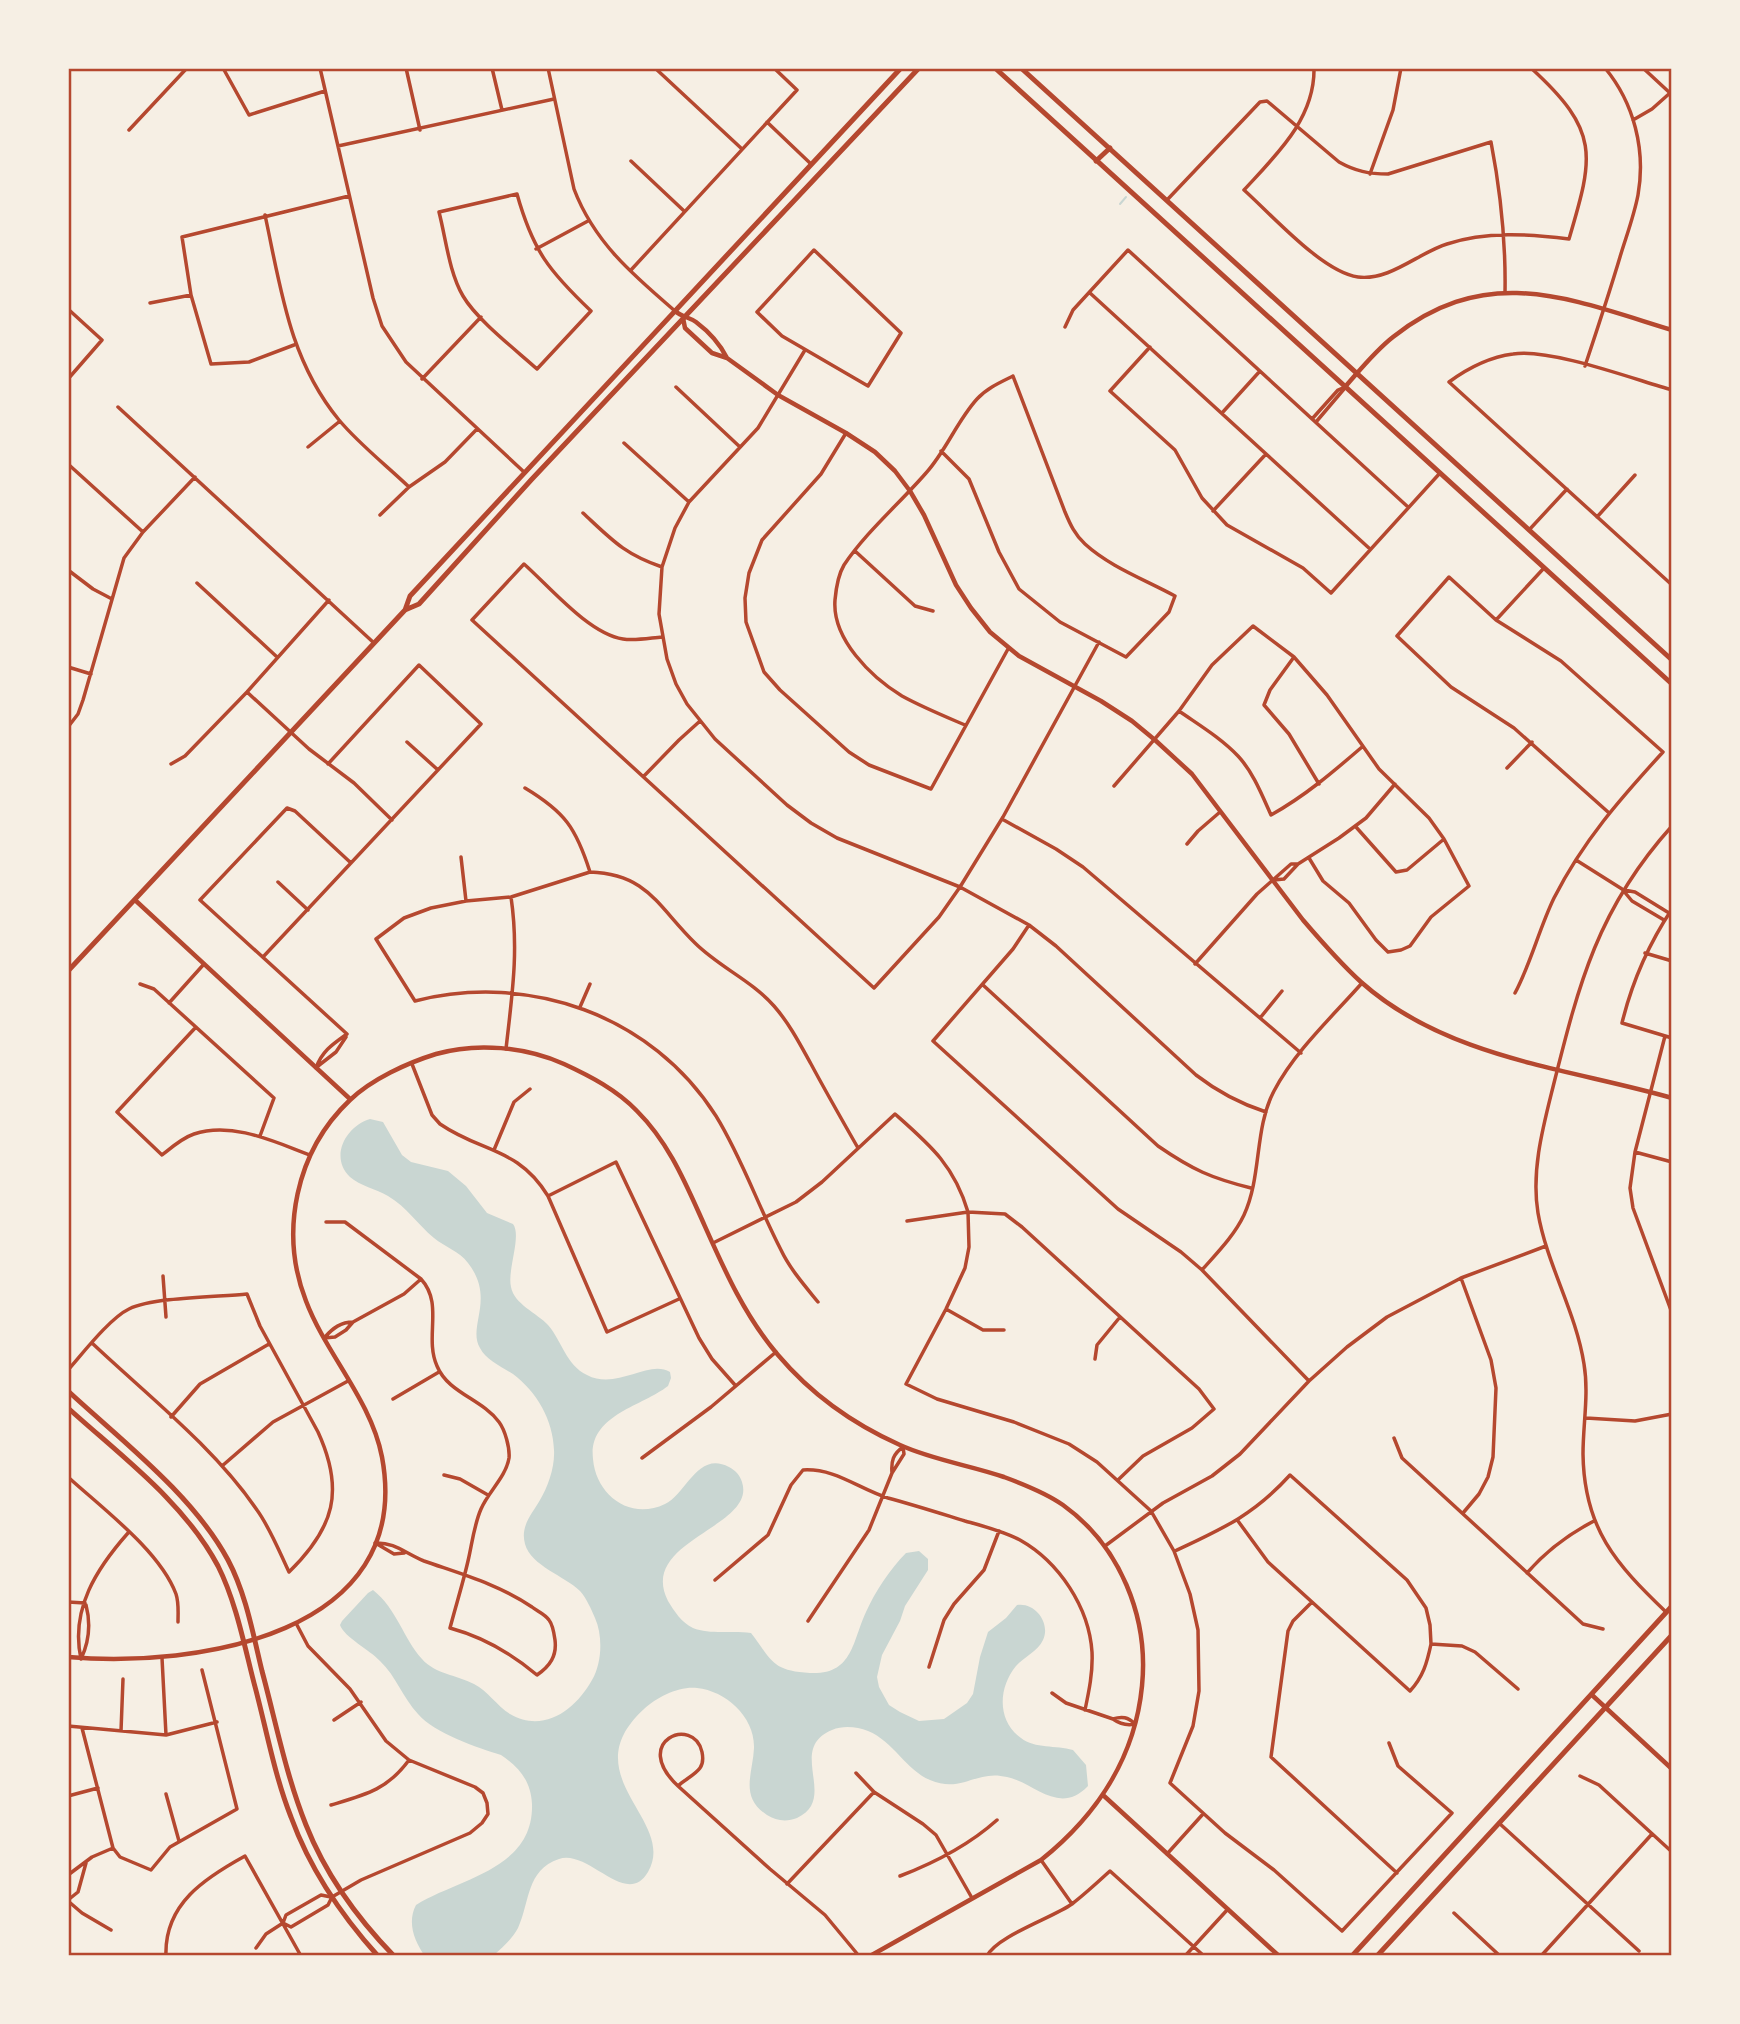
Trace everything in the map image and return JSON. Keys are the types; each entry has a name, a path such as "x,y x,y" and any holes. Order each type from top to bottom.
{"main road":[{"path":"68,971 292,733 405,610 410,596 901,68"},
{"path":"405,610 419,604 532,479 919,68"},
{"path":"995,68 1672,684"},
{"path":"1021,68 1672,660"},
{"path":"1096,162 1110,148"},
{"path":"811,164 820,173"},
{"path":"525,472 532,479"},
{"path":"68,1391 174,1489 219,1544 235,1576 300,1810 314,1842 342,1892 394,1956"},
{"path":"68,1408 167,1498 198,1534 218,1567 244,1642 290,1816 314,1868 332,1897 351,1926 378,1956"},
{"path":"1352,1956 1672,1606"},
{"path":"1377,1956 1672,1635"}],"street":[{"path":"129,130 187,68"},
{"path":"223,68 249,115 326,91"},
{"path":"320,68 373,298 382,326 406,362 422,380 525,472"},
{"path":"406,68 419,130"},
{"path":"492,68 502,110"},
{"path":"548,68 574,189 588,221 607,248 683,318 693,319 721,346 727,358"},
{"path":"655,68 742,149"},
{"path":"631,270 797,90 774,68"},
{"path":"1314,68 1312,91 1297,128 1244,190 1313,254 1332,267 1358,277 1382,274 1448,243 1506,234 1569,239 1588,165 1584,138 1574,116 1559,94 1531,68"},
{"path":"1370,174 1393,110 1401,68"},
{"path":"1585,366 1638,196 1639,140 1617,83 1605,68"},
{"path":"1633,120 1671,94 1643,68"},
{"path":"338,146 554,99"},
{"path":"1167,200 1260,102 1267,101 1339,162 1350,169 1370,174 1388,174 1491,142 1506,234 1505,293"},
{"path":"767,122 811,164"},
{"path":"631,161 684,211"},
{"path":"517,194 536,249 559,281 591,311 537,369 481,317 463,296 439,212 517,194"},
{"path":"295,345 249,362 211,364 191,295 182,237 349,196"},
{"path":"265,215 295,345 319,390 340,421 409,487"},
{"path":"536,249 588,221"},
{"path":"814,250 901,333 868,386 805,350 782,336 757,312 814,250"},
{"path":"1065,327 1073,310 1129,250 1408,507"},
{"path":"1089,292 1370,549"},
{"path":"1314,420 1338,390 1345,387 1387,342 1421,316 1472,297 1531,292 1565,298 1672,330"},
{"path":"150,303 191,295"},
{"path":"68,309 102,340 68,379"},
{"path":"422,380 481,317"},
{"path":"683,318 685,328 712,353 727,358 778,395 846,433 875,452 895,471 924,515 956,584 990,632 1009,649 1122,714 1192,774 1322,943 1362,983 1393,1006 1425,1024 1497,1055 1672,1098"},
{"path":"1150,347 1111,391 1175,450 1213,511 1227,525 1303,568 1331,593 1440,473"},
{"path":"805,350 758,428 689,502 675,528 662,567 659,614 667,659 676,684 700,722 715,739 787,806 837,838 960,887 1029,925 1056,946 1195,1075 1239,1104 1265,1112"},
{"path":"1672,390 1542,354 1516,353 1479,364 1449,382 1672,585"},
{"path":"1222,413 1260,371"},
{"path":"942,451 969,479 999,552 1019,589 1060,622 1126,657 1169,612 1175,596 1099,555 1084,543 1073,530 1013,376 991,387 978,398 942,451 929,471 855,551 843,567 836,588 836,624 844,641 859,659 903,696 965,725"},
{"path":"676,387 740,447"},
{"path":"118,407 374,643"},
{"path":"308,447 340,421"},
{"path":"380,515 409,487 445,463 477,429"},
{"path":"846,433 821,474 762,540 749,573 745,598 746,622 764,672 780,690 859,759 931,789 1009,649"},
{"path":"624,443 689,502"},
{"path":"1213,511 1267,453"},
{"path":"68,464 143,533"},
{"path":"1597,517 1635,475"},
{"path":"68,727 78,714 92,674 124,558 143,533 195,477"},
{"path":"1529,530 1567,489"},
{"path":"583,513 637,559 662,567"},
{"path":"855,551 915,606 933,611"},
{"path":"662,637 624,639 606,633 588,622 524,564 472,620 874,989 939,917 960,887 1002,819 1100,642"},
{"path":"1496,620 1544,568"},
{"path":"68,570 93,589 112,599"},
{"path":"1515,993 1554,899 1576,860 1608,812 1663,752 1561,661 1496,620 1449,577 1397,636 1451,687 1532,742 1608,812"},
{"path":"197,583 277,657"},
{"path":"171,764 185,756 247,692 329,600"},
{"path":"1114,786 1180,711 1212,665 1252,626 1294,657 1327,695 1379,769 1429,818 1444,839 1469,886 1431,917 1410,946 1388,952 1349,903 1323,881 1309,858"},
{"path":"1294,657 1270,690 1264,705 1289,734 1319,783"},
{"path":"263,957 481,724 419,666 328,764"},
{"path":"68,667 92,674"},
{"path":"247,692 328,764 354,783 392,820"},
{"path":"1180,711 1225,743 1240,758 1272,814 1294,802 1362,747"},
{"path":"644,777 700,722"},
{"path":"407,742 438,770"},
{"path":"1507,768 1532,742"},
{"path":"1274,880 1284,879 1298,864 1356,827 1395,785"},
{"path":"525,789 544,800 572,827 581,843 590,872"},
{"path":"347,1034 200,900 287,808 295,811 351,863"},
{"path":"1187,845 1198,831 1222,811"},
{"path":"1002,819 1083,867 1301,1053"},
{"path":"1666,1612 1614,1557 1594,1521 1586,1488 1583,1454 1586,1379 1580,1341 1546,1246 1537,1210 1537,1168 1542,1132 1557,1069 1588,959 1622,889 1672,825"},
{"path":"1356,827 1396,872 1407,870 1444,839"},
{"path":"460,858 466,901"},
{"path":"1576,860 1622,889 1632,901 1664,920"},
{"path":"1195,964 1257,894 1280,872 1291,864 1298,864"},
{"path":"818,1302 781,1252 716,1117 679,1069 649,1044 615,1022 580,1007 549,999 461,991 415,1001 376,939 404,918 431,908 466,901 511,897 590,872 608,873 630,879 650,893 714,961 756,988 775,1006 793,1031 858,1148"},
{"path":"278,882 308,910"},
{"path":"1622,889 1634,892 1670,911 1645,953 1629,993 1622,1023 1672,1038"},
{"path":"506,1049 516,940 511,897"},
{"path":"135,900 350,1099"},
{"path":"1029,925 1013,949 933,1041 1118,1209 1181,1252 1202,1270 1309,1381"},
{"path":"1645,953 1672,961"},
{"path":"170,1003 204,964"},
{"path":"1202,1270 1230,1238 1244,1213 1265,1112 1274,1091 1301,1053 1362,983"},
{"path":"140,984 154,989 274,1098 260,1136"},
{"path":"580,1007 590,984"},
{"path":"983,985 1158,1146 1211,1178 1251,1188"},
{"path":"1259,1018 1282,991"},
{"path":"196,1027 117,1112 162,1155 194,1134 214,1131 260,1136 310,1155"},
{"path":"316,1068 326,1062 347,1034"},
{"path":"316,1068 325,1051 347,1034"},
{"path":"1665,1036 1635,1152 1630,1188 1633,1208 1672,1313"},
{"path":"68,1657 162,1658 244,1642 298,1625 330,1605 348,1586 376,1543 385,1497 381,1452 363,1408 306,1303 300,1283 293,1247 295,1202 310,1155 350,1099 390,1073 438,1053 468,1049 506,1049 564,1064 610,1088 634,1106 654,1130 673,1156 737,1294 755,1326 795,1374 852,1420 903,1447 1001,1476 1062,1504 1105,1546 1123,1576 1135,1605 1142,1635 1143,1675 1135,1724 1130,1744 1118,1771 1103,1795 1062,1842 1041,1860 870,1956"},
{"path":"412,1064 432,1115 440,1124 522,1164 537,1178 548,1196 607,1332 679,1299"},
{"path":"494,1150 514,1102 530,1089"},
{"path":"713,1243 796,1202 822,1182 895,1114 935,1150 950,1168 961,1189 968,1212 970,1247 965,1269 906,1384 937,1399 1014,1422 1060,1440 1097,1462 1151,1511 1174,1551 1190,1594 1198,1630 1199,1691 1193,1726 1170,1783 1342,1931 1452,1813 1398,1766 1389,1743"},
{"path":"1635,1152 1672,1162"},
{"path":"548,1196 617,1163 679,1299 712,1359 735,1385"},
{"path":"907,1221 968,1212 1005,1214 1199,1390 1214,1409 1192,1428 1143,1456 1119,1480"},
{"path":"326,1222 345,1222 421,1279 429,1288 433,1299 433,1349 439,1372 447,1382 490,1413 500,1424 509,1457 503,1474 480,1510 464,1575 450,1628 473,1634 491,1643 537,1675 553,1660 556,1649 554,1631 548,1618 510,1592 464,1575 404,1553 385,1551 376,1543"},
{"path":"1105,1546 1151,1511 1212,1476 1240,1454 1309,1381 1342,1351 1387,1317 1461,1278 1546,1246"},
{"path":"163,1276 166,1317"},
{"path":"1461,1278 1491,1360 1496,1388 1493,1457 1488,1477 1479,1494 1462,1513"},
{"path":"324,1338 346,1330 353,1322 404,1294 421,1279"},
{"path":"68,1370 92,1343 119,1315 130,1308 164,1301 247,1294 269,1344 326,1450 333,1490 331,1508 323,1530 310,1552 289,1572 260,1513 222,1466 92,1343"},
{"path":"946,1309 983,1330 1004,1329"},
{"path":"1095,1359 1097,1345 1120,1317"},
{"path":"324,1338 345,1322 353,1322"},
{"path":"171,1417 200,1384 269,1344"},
{"path":"642,1458 776,1352"},
{"path":"393,1399 439,1372"},
{"path":"222,1466 273,1422 348,1381"},
{"path":"1586,1418 1635,1421 1672,1415"},
{"path":"1395,1438 1402,1458 1527,1573 1583,1624 1604,1629"},
{"path":"892,1473 891,1462 896,1452 903,1447"},
{"path":"808,1621 869,1530 892,1473 904,1454 903,1447"},
{"path":"715,1580 768,1535 791,1485 803,1470 818,1469 883,1496 999,1531 1021,1541 1042,1557 1063,1577 1080,1604 1092,1651 1091,1682 1085,1710"},
{"path":"444,1475 460,1479 488,1496"},
{"path":"1174,1551 1238,1521 1272,1495 1290,1475 1407,1580 1426,1608 1431,1644 1427,1664 1419,1681 1410,1691 1268,1562 1238,1521"},
{"path":"68,1476 151,1555 169,1579 177,1597 177,1622"},
{"path":"1527,1573 1543,1554 1564,1537 1594,1521"},
{"path":"929,1667 944,1620 954,1604 984,1570 999,1531"},
{"path":"81,1658 78,1643 80,1616 98,1569 128,1533"},
{"path":"376,1543 388,1543 399,1547 404,1553"},
{"path":"68,1602 85,1603"},
{"path":"1312,1602 1293,1621 1288,1631 1271,1757 1397,1873"},
{"path":"81,1658 87,1646 89,1618 85,1603"},
{"path":"256,1948 266,1934 283,1923 286,1916 321,1895 332,1897 361,1880 470,1833 488,1814 483,1793 475,1787 409,1760 386,1741 374,1727 361,1702 308,1646 298,1625"},
{"path":"1431,1644 1462,1646 1475,1651 1518,1689"},
{"path":"162,1658 166,1735"},
{"path":"82,1728 113,1848 120,1857 150,1870 170,1846 237,1809 202,1670"},
{"path":"121,1731 123,1679"},
{"path":"1052,1692 1066,1703 1127,1726 1135,1724"},
{"path":"1592,1695 1672,1769"},
{"path":"334,1720 361,1702"},
{"path":"68,1727 166,1735 217,1722"},
{"path":"678,1786 700,1768 703,1758 701,1747 694,1738 685,1733 674,1735 664,1743 659,1752 660,1764 667,1776 678,1786 788,1884 838,1927 859,1956"},
{"path":"331,1805 382,1787 398,1776 409,1760"},
{"path":"856,1773 874,1792 936,1835 972,1898"},
{"path":"1580,1776 1599,1785 1672,1852"},
{"path":"68,1796 97,1788"},
{"path":"788,1884 874,1792"},
{"path":"166,1794 179,1841"},
{"path":"1103,1795 1279,1956"},
{"path":"1167,1854 1203,1814"},
{"path":"900,1876 980,1835 997,1820"},
{"path":"1499,1823 1639,1951"},
{"path":"1541,1956 1652,1834"},
{"path":"68,1875 113,1848"},
{"path":"166,1956 165,1944 170,1920 182,1902 207,1879 246,1856 301,1956"},
{"path":"1041,1860 1072,1904"},
{"path":"87,1862 78,1892 68,1901 82,1913 111,1930"},
{"path":"987,1956 990,1950 1001,1942 1072,1904 1110,1871 1204,1956"},
{"path":"283,1923 291,1927 328,1905 332,1897"},
{"path":"1185,1956 1228,1909"},
{"path":"1454,1913 1500,1956"}],"shaded area":[{"path":"370,1119 383,1122 402,1155 411,1162 448,1171 466,1186 487,1213 513,1224 516,1237 510,1280 513,1293 548,1325 569,1359 580,1371 598,1379 621,1378 652,1369 670,1372 668,1386 618,1414 599,1432 594,1444 593,1459 601,1484 608,1494 628,1507 652,1508 673,1499 693,1475 709,1464 718,1463 729,1467 740,1477 742,1498 732,1511 682,1549 669,1563 663,1580 668,1601 682,1620 700,1630 751,1633 769,1657 787,1670 810,1673 835,1669 849,1654 861,1623 883,1581 906,1553 919,1551 928,1559 928,1570 905,1606 882,1655 877,1677 879,1687 889,1705 919,1721 944,1719 967,1703 973,1694 988,1632 1017,1605 1030,1607 1040,1615 1045,1633 1038,1647 1016,1666 1010,1675 1003,1694 1004,1714 1013,1731 1021,1738 1039,1745 1073,1750 1086,1765 1088,1786 1067,1798 1057,1798 1017,1780 996,1775 941,1784 914,1770 877,1736 859,1728 841,1727 819,1738 813,1749 814,1799 809,1810 797,1818 778,1820 758,1808 750,1792 754,1748 750,1726 744,1716 718,1694 697,1688 683,1689 655,1700 644,1709 624,1733 618,1755 621,1776 650,1834 653,1853 648,1872 639,1882 618,1882 582,1862 571,1858 559,1859 540,1871 531,1888 518,1928 494,1955 425,1956 413,1931 412,1918 416,1905 472,1879 508,1858 521,1844 529,1826 531,1796 523,1775 501,1755 457,1739 425,1721 413,1708 386,1667 342,1630 342,1621 373,1590 388,1606 415,1651 427,1664 479,1687 510,1714 535,1721 547,1720 568,1709 585,1691 598,1666 600,1641 598,1625 582,1594 534,1559 525,1544 525,1526 543,1495 553,1463 551,1428 536,1398 522,1381 490,1360 480,1348 477,1330 481,1300 476,1276 464,1259 434,1238 401,1205 354,1180 344,1169 341,1160 343,1143 354,1128"}],"waterway":[{"path":"1120,204 1126,197"}]}
